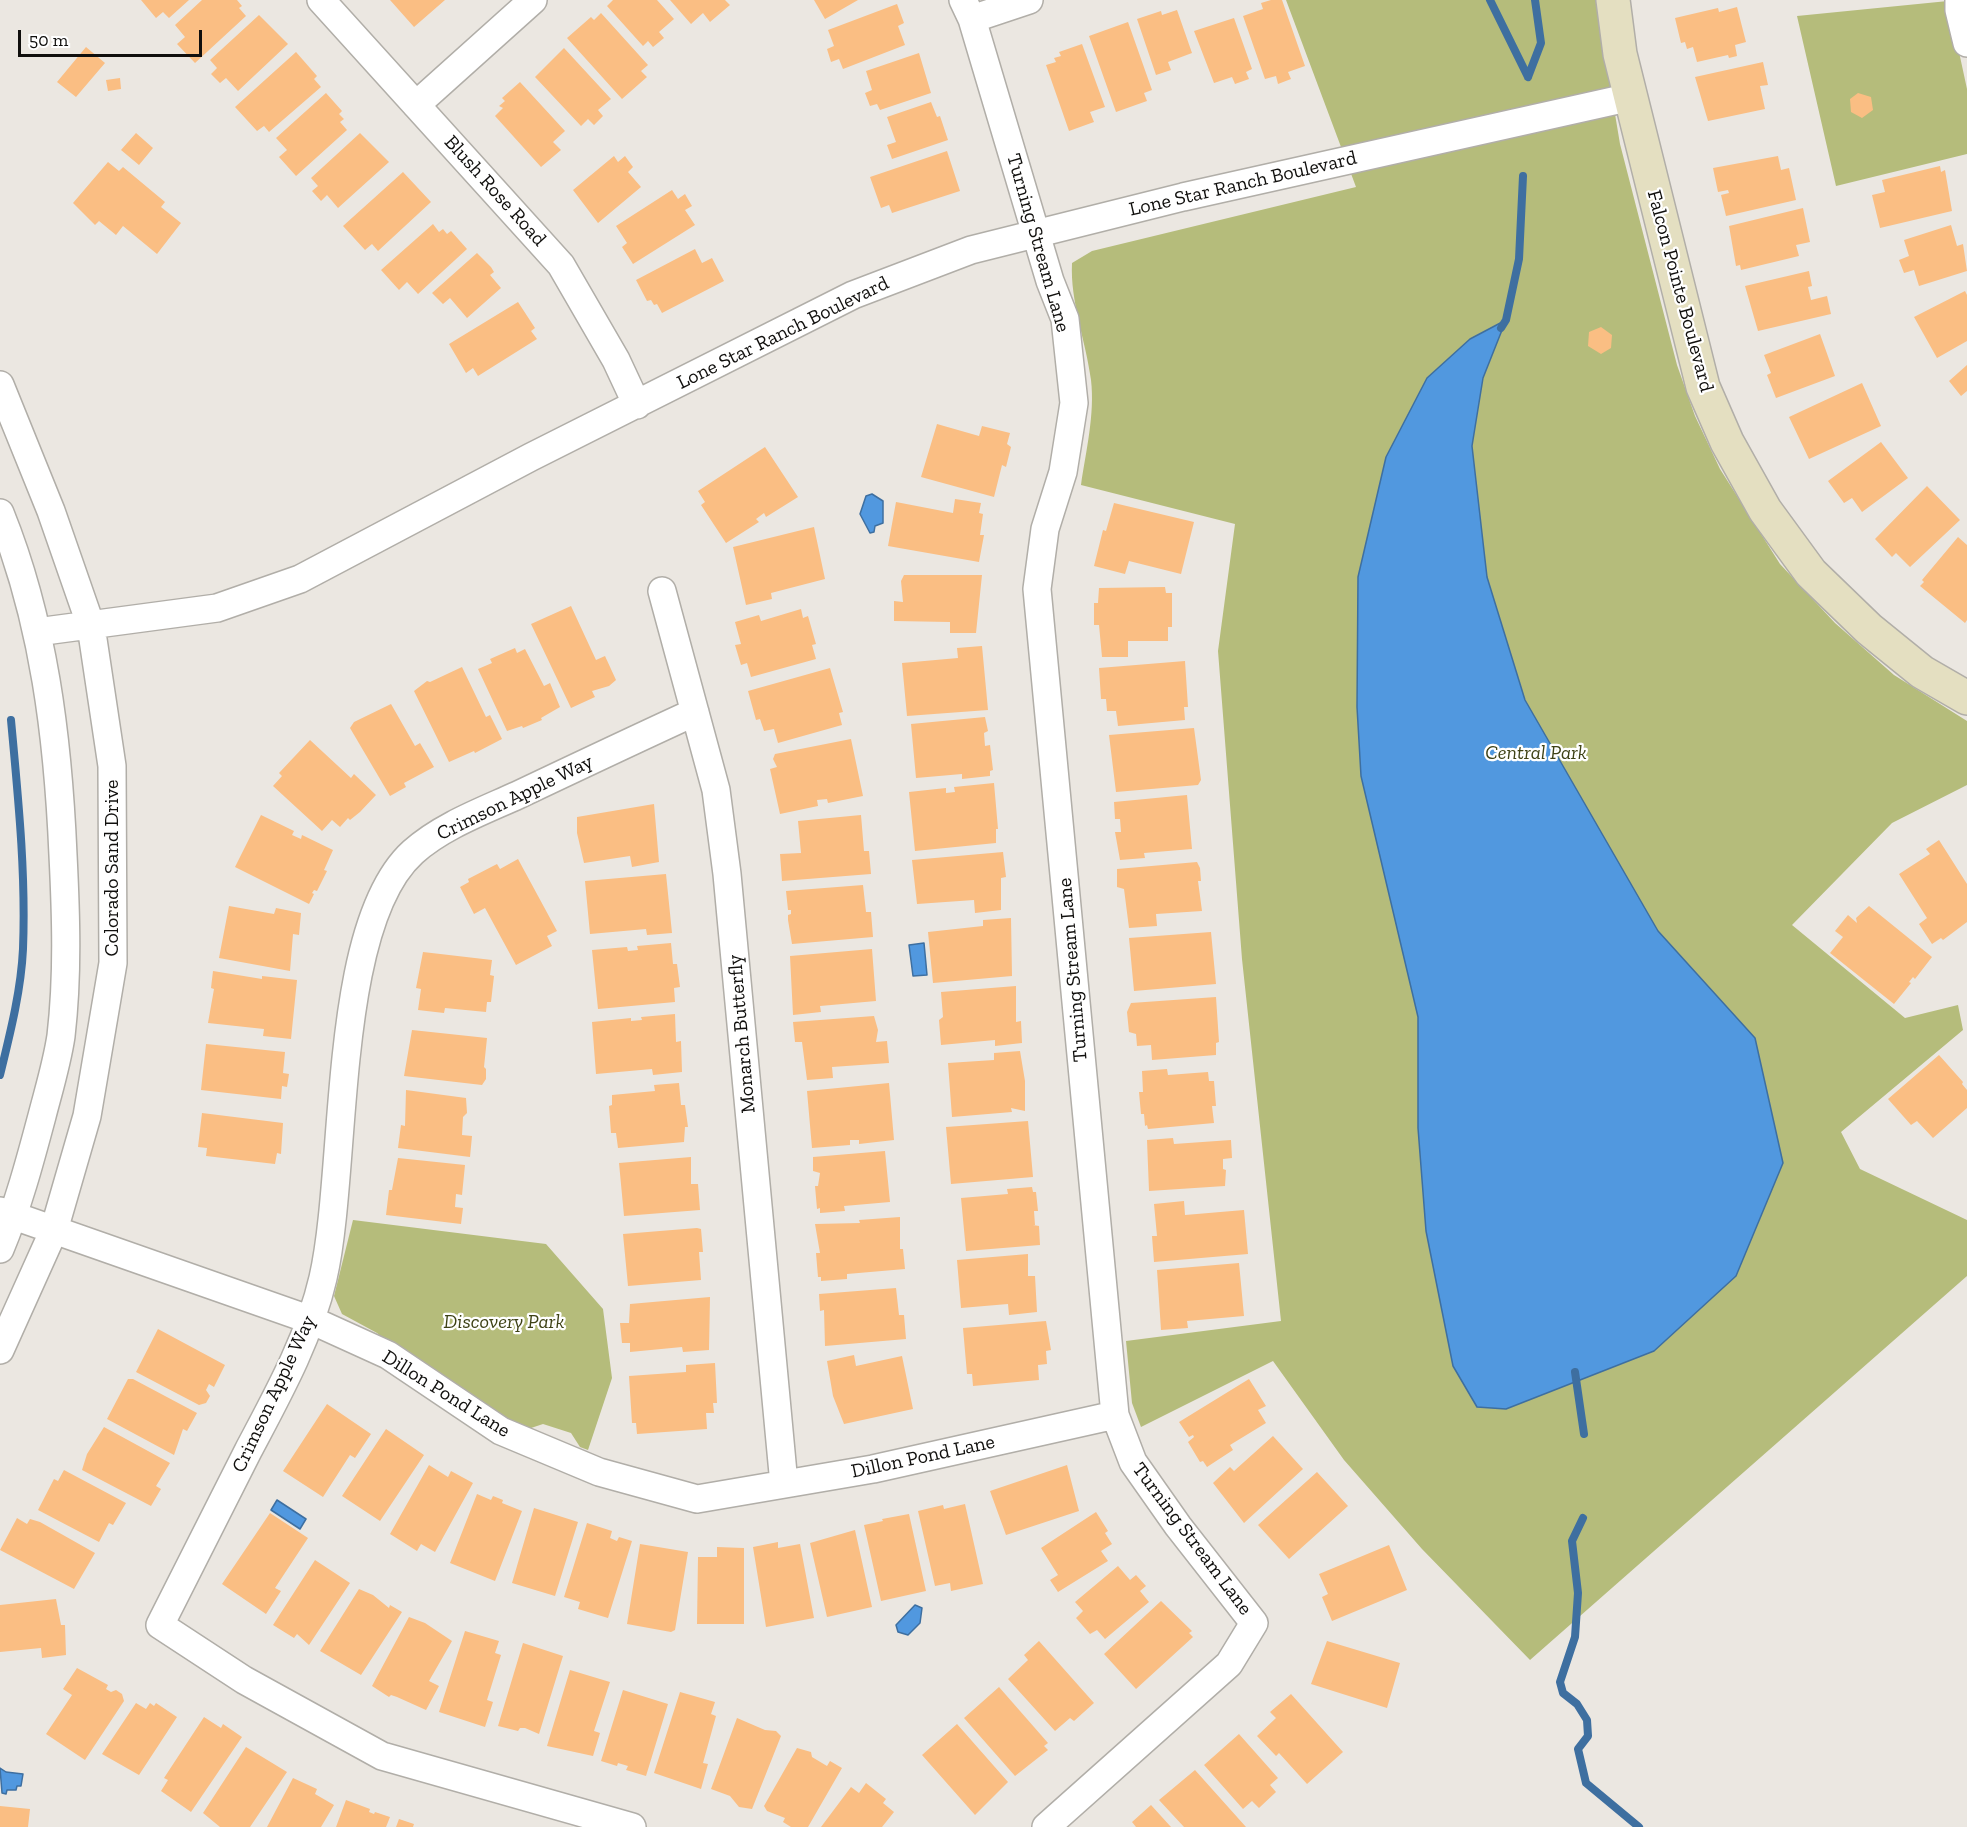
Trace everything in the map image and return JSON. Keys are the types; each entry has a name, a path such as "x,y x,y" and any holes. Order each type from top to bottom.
{"street":[{"name":"Blush Rose Road","path":"321,0 561,265 616,360 637,405"},
{"path":"416,105 533,0"},
{"path":"968,10 1029,0"},
{"name":"Falcon Pointe Boulevard","path":"1613,0 1620,54 1702,387 1727,442 1765,510 1811,573 1869,629 1922,672 1967,698"},
{"path":"1959,0 1959,10 1967,43"},
{"name":"Turning Stream Lane","path":"968,10 1035,233 1065,319 1074,403 1063,472 1045,529 1037,589 1115,1415 1133,1462 1178,1526 1254,1623 1229,1664 1046,1827"},
{"name":"Lone Star Ranch Boulevard","path":"38,632 217,608 300,579 363,548 429,509 853,295 971,250 1183,197 1631,97"},
{"name":"Colorado Sand Drive","path":"0,384 51,510 90,626 112,766 113,963 87,1116 54,1230 0,1350"},
{"path":"0,513 15,549 38,632 51,704 61,802 67,927 61,1035 55,1068 7,1213 0,1249"},
{"name":"Monarch Butterfly","path":"662,591 716,790 727,874 784,1484"},
{"name":"Crimson Apple Way","path":"632,1827 382,1756 244,1680 160,1625 273,1404 311,1320 323,1277 331,1231 349,1039 365,940 386,884 412,853 450,826 695,712"},
{"name":"Dillon Pond Lane","path":"7,1213 311,1320 388,1355 501,1431 599,1472 697,1499 873,1469 1115,1415"}],"green space":[{"name":"Central Park","path":"1286,0 1596,0 1620,144 1677,365 1695,416 1720,469 1780,564 1835,623 1894,675 1967,721 1967,785 1892,823 1792,925 1905,1018 1958,1005 1963,1030 1841,1132 1860,1169 1967,1220 1967,1276 1530,1660 1422,1549 1344,1460 1273,1361 1141,1427 1132,1403 1126,1341 1281,1321 1242,959 1218,651 1235,524 1081,485 1092,393 1089,365 1073,292 1072,263 1092,251 1356,187"},
{"path":"1948,1 1967,89 1967,154 1836,186 1797,16"},
{"name":"Discovery Park","path":"353,1220 546,1244 603,1309 612,1378 588,1450 580,1447 571,1433 543,1424 528,1429 505,1421 398,1352 377,1333 342,1314 334,1296"}],"water":[{"path":"1506,320 1483,378 1472,446 1487,577 1525,700 1658,931 1755,1038 1783,1163 1736,1276 1654,1351 1506,1409 1477,1407 1453,1366 1426,1231 1418,1128 1418,1017 1361,776 1357,707 1358,577 1386,457 1427,378 1470,339"},
{"path":"872,494 883,501 883,523 875,526 874,532 870,533 860,514 866,496"},
{"path":"924,943 927,975 913,976 909,945"},
{"path":"277,1500 306,1519 300,1529 271,1510"},
{"path":"915,1605 922,1608 920,1623 908,1635 898,1632 896,1625"},
{"path":"0,1768 6,1772 23,1774 21,1786 17,1786 16,1790 7,1790 6,1794 2,1793"}],"building":[{"path":"141,0 189,0 169,18 163,12 156,18"},
{"path":"202,0 237,0 242,6 239,8 246,16 195,63 177,44 185,37 175,25"},
{"path":"390,0 445,0 414,27"},
{"path":"613,0 657,0 674,19 659,32 664,38 653,47 648,41 643,46 607,6"},
{"path":"670,0 725,0 730,5 710,22 703,13 691,24"},
{"path":"814,0 858,0 825,19"},
{"path":"1282,0 1305,66 1288,72 1291,79 1278,84 1276,76 1265,79 1243,16 1263,9 1261,3"},
{"path":"897,4 904,23 898,26 905,45 843,69 839,59 831,62 827,49 834,46 828,30"},
{"path":"1737,7 1746,42 1735,45 1737,56 1729,58 1728,55 1697,62 1693,47 1687,49 1685,42 1681,43 1675,18 1718,8 1719,12"},
{"path":"1177,10 1192,53 1168,62 1171,70 1156,75 1137,19 1161,11 1162,15"},
{"path":"601,13 648,65 641,71 647,77 622,99 567,38 591,17 594,20"},
{"path":"259,15 288,44 238,91 226,78 220,83 211,74 217,68 210,60"},
{"path":"1234,18 1252,69 1246,72 1249,79 1235,84 1232,77 1214,83 1194,31"},
{"path":"1128,22 1152,90 1144,93 1147,101 1116,112 1089,36"},
{"path":"1082,44 1105,107 1090,112 1094,122 1069,131 1046,65 1056,62 1054,58 1061,56 1059,52"},
{"path":"86,47 105,63 76,97 57,82"},
{"path":"564,48 611,99 598,110 603,116 594,125 588,119 581,126 535,77"},
{"path":"296,52 317,76 314,79 321,87 269,132 264,126 257,131 235,107"},
{"path":"919,53 931,93 880,110 877,104 870,106 865,93 872,90 866,71"},
{"path":"1763,62 1768,85 1760,86 1765,109 1708,121 1695,77"},
{"path":"120,78 121,89 108,91 106,80"},
{"path":"520,82 565,131 553,142 561,150 541,167 495,116 503,108 499,106 505,101 502,98"},
{"path":"326,93 342,111 339,114 344,119 340,122 347,130 296,176 279,157 287,150 276,138"},
{"path":"1858,93 1871,97 1873,110 1862,118 1851,112 1850,99"},
{"path":"931,102 937,117 940,116 948,140 892,159 887,145 896,142 887,117"},
{"path":"136,133 153,148 139,165 121,150"},
{"path":"360,133 389,162 338,208 327,195 321,201 312,191 318,186 311,178"},
{"path":"947,151 960,191 892,213 889,205 881,208 870,177"},
{"path":"614,156 618,162 625,156 633,167 628,172 641,187 598,223 573,190"},
{"path":"1778,156 1781,170 1789,168 1796,200 1726,216 1721,195 1729,193 1728,190 1718,192 1713,168"},
{"path":"108,162 119,171 123,167 165,202 161,207 181,223 157,254 123,226 116,235 99,221 95,225 73,203"},
{"path":"1940,166 1941,172 1945,170 1952,211 1880,228 1872,195 1885,192 1882,180"},
{"path":"403,172 431,202 378,251 372,244 365,250 343,226"},
{"path":"672,190 678,199 685,194 692,206 685,210 695,225 633,264 622,247 627,243 616,226"},
{"path":"1803,208 1810,242 1796,245 1799,256 1741,270 1740,265 1736,266 1729,226"},
{"path":"433,224 439,232 443,229 447,234 451,231 467,249 418,294 407,282 399,290 381,270"},
{"path":"1951,225 1957,246 1963,244 1967,271 1919,286 1914,270 1904,273 1899,260 1909,256 1904,240"},
{"path":"695,249 702,263 712,258 724,281 662,313 657,304 654,305 651,300 647,301 636,280"},
{"path":"477,253 491,267 494,272 490,275 501,288 467,318 450,298 443,304 432,293"},
{"path":"1809,271 1812,286 1808,287 1811,300 1827,296 1831,314 1758,331 1745,286"},
{"path":"1965,291 1967,295 1967,341 1937,358 1914,317"},
{"path":"518,302 535,328 531,331 537,339 478,376 473,368 466,373 449,344"},
{"path":"1601,327 1612,335 1611,348 1601,354 1588,346 1589,332"},
{"path":"1820,334 1835,376 1776,398 1767,375 1771,373 1764,355"},
{"path":"1967,365 1967,391 1961,396 1949,381"},
{"path":"1862,383 1881,426 1809,459 1789,417"},
{"path":"937,424 979,436 982,426 1010,433 1007,444 1011,447 1006,467 1002,465 994,497 921,477"},
{"path":"1881,442 1908,478 1862,512 1852,498 1844,503 1828,481"},
{"path":"765,447 798,497 766,517 764,513 756,519 759,522 726,543 701,505 705,502 698,491"},
{"path":"1927,486 1960,520 1910,567 1896,553 1892,557 1875,539"},
{"path":"955,499 981,503 979,513 983,514 980,535 984,535 979,562 888,546 896,502 953,513"},
{"path":"1114,503 1194,522 1181,574 1129,561 1125,574 1094,566 1103,530 1106,531"},
{"path":"814,527 825,579 771,593 772,599 746,605 733,547"},
{"path":"1958,537 1967,545 1967,620 1965,623 1920,586 1924,582 1922,580"},
{"path":"904,575 982,575 976,633 950,633 950,622 894,621 894,601 903,602 901,581"},
{"path":"1165,587 1166,593 1172,593 1172,627 1168,627 1168,641 1128,641 1128,657 1102,657 1099,625 1094,625 1094,603 1098,603 1099,588"},
{"path":"571,606 596,660 605,656 616,680 609,686 592,691 595,697 571,708 531,624"},
{"path":"801,609 803,618 808,616 816,644 812,645 816,659 751,677 747,663 741,665 735,645 741,644 735,622 759,615 761,621"},
{"path":"982,646 988,710 907,716 902,663 958,658 957,648"},
{"path":"515,648 517,653 525,649 544,686 550,683 560,707 541,718 542,720 523,728 522,726 507,731 478,669 492,663 490,659"},
{"path":"1185,661 1188,707 1184,707 1185,720 1118,726 1116,711 1107,711 1106,699 1101,699 1099,668"},
{"path":"462,667 486,717 490,715 502,739 475,753 474,751 449,762 414,691 427,681 430,682"},
{"path":"830,668 843,712 839,713 842,725 778,743 774,729 764,731 760,719 756,720 748,691"},
{"path":"391,704 415,746 420,743 434,767 404,783 406,787 390,796 350,728 354,722"},
{"path":"985,717 988,731 984,733 985,746 990,745 993,770 990,771 990,776 962,779 962,774 916,778 911,724"},
{"path":"1194,728 1201,780 1198,785 1116,792 1109,735"},
{"path":"851,739 863,796 828,803 827,799 817,800 818,806 780,814 770,769 777,767 773,759 775,754"},
{"path":"310,740 351,778 354,774 376,795 360,812 350,820 348,818 340,827 332,820 322,831 273,786 282,776 279,773"},
{"path":"994,783 998,829 996,829 996,843 915,851 909,792 946,788 946,793 955,792 954,787"},
{"path":"1187,795 1192,849 1144,853 1145,858 1120,860 1115,832 1121,832 1120,819 1115,819 1114,802"},
{"path":"654,804 659,862 632,867 630,856 584,863 577,833 577,817"},
{"path":"261,815 294,831 292,835 301,839 302,835 333,850 324,870 327,871 317,891 314,890 312,893 314,894 309,904 235,867"},
{"path":"861,815 864,851 869,851 871,874 782,881 780,854 801,853 798,821"},
{"path":"1939,840 1967,884 1967,922 1943,940 1941,938 1932,944 1919,924 1927,918 1899,874 1930,854 1926,849"},
{"path":"1003,852 1006,877 1001,878 1001,910 975,913 974,900 917,904 912,860"},
{"path":"518,859 557,931 547,936 552,946 516,965 485,908 474,914 460,887 469,882 468,879 497,864 500,869"},
{"path":"1197,862 1200,868 1201,881 1198,881 1202,911 1156,914 1157,926 1129,928 1124,889 1117,887 1117,869"},
{"path":"666,874 672,933 647,935 646,929 590,934 585,881"},
{"path":"863,885 866,912 871,912 873,937 792,944 788,920 791,910 788,910 786,891"},
{"path":"229,906 274,914 276,908 301,913 299,935 293,934 290,971 219,958"},
{"path":"1869,906 1932,957 1915,979 1913,977 1909,982 1911,983 1894,1004 1830,953 1843,937 1835,931 1848,915 1857,923 1856,918"},
{"path":"1011,918 1012,976 933,983 928,932 983,926 983,920"},
{"path":"1211,932 1216,984 1134,991 1129,938"},
{"path":"671,943 673,964 677,964 680,987 674,988 675,1002 598,1009 592,950 627,947 628,951 638,950 637,946"},
{"path":"872,949 876,1001 820,1006 821,1012 793,1015 790,956"},
{"path":"423,952 492,960 490,975 494,976 491,1002 487,1002 486,1012 445,1008 444,1013 418,1010 421,989 416,988"},
{"path":"213,971 262,979 262,976 297,980 291,1039 263,1036 264,1029 208,1023 214,989 211,988"},
{"path":"1016,986 1016,1022 1021,1021 1022,1043 995,1046 995,1040 941,1045 939,1020 943,1017 941,992"},
{"path":"1216,997 1219,1042 1216,1043 1216,1055 1152,1060 1151,1045 1137,1046 1136,1034 1129,1032 1127,1012 1131,1003"},
{"path":"675,1014 676,1042 681,1041 682,1072 653,1075 652,1069 596,1074 592,1022 631,1018 631,1021 642,1020 641,1017"},
{"path":"874,1016 878,1030 876,1042 887,1041 889,1063 832,1067 833,1078 807,1080 802,1042 795,1042 793,1022"},
{"path":"412,1030 487,1038 484,1067 486,1079 482,1085 404,1076"},
{"path":"206,1044 285,1052 283,1073 289,1074 287,1087 282,1086 281,1099 201,1090"},
{"path":"1020,1051 1025,1081 1025,1111 1011,1108 1012,1112 952,1117 948,1063 994,1060 994,1053"},
{"path":"1939,1055 1963,1082 1967,1090 1967,1108 1933,1138 1917,1121 1911,1125 1888,1099"},
{"path":"1167,1069 1168,1075 1208,1072 1209,1081 1214,1081 1216,1106 1212,1106 1214,1123 1148,1129 1147,1125 1145,1126 1144,1114 1141,1114 1139,1092 1143,1092 1142,1071"},
{"path":"679,1083 681,1105 685,1105 688,1127 685,1127 684,1142 618,1148 616,1133 611,1133 609,1106 612,1105 612,1095 655,1091 654,1085"},
{"path":"889,1083 894,1140 859,1144 859,1140 850,1140 850,1145 812,1148 807,1091"},
{"path":"406,1090 466,1098 467,1113 463,1117 462,1135 472,1136 470,1157 398,1148 401,1125 405,1126"},
{"path":"202,1113 283,1123 281,1154 277,1153 275,1164 206,1156 207,1148 198,1147"},
{"path":"1028,1121 1033,1177 951,1184 946,1127"},
{"path":"1173,1138 1174,1144 1231,1140 1232,1158 1223,1159 1223,1169 1226,1170 1225,1186 1149,1191 1147,1140"},
{"path":"885,1151 890,1202 844,1206 845,1211 820,1213 820,1208 817,1209 815,1186 818,1186 820,1173 813,1171 813,1157"},
{"path":"691,1157 691,1184 698,1184 700,1210 624,1216 619,1163"},
{"path":"398,1158 465,1165 462,1195 456,1194 455,1207 463,1208 461,1224 386,1215 389,1190 392,1190"},
{"path":"1032,1187 1033,1192 1036,1192 1038,1211 1034,1211 1035,1225 1033,1225 1039,1226 1040,1245 966,1251 961,1198 1008,1194 1007,1189"},
{"path":"1184,1201 1185,1215 1244,1210 1248,1254 1154,1262 1152,1236 1157,1236 1154,1204"},
{"path":"900,1217 900,1249 903,1249 905,1269 847,1274 847,1279 821,1281 821,1277 818,1277 816,1253 820,1253 815,1224 860,1223 859,1220"},
{"path":"701,1229 703,1252 699,1252 701,1280 628,1286 623,1234"},
{"path":"1028,1254 1028,1276 1035,1276 1037,1312 1009,1315 1008,1304 961,1308 957,1260"},
{"path":"1239,1263 1244,1316 1187,1321 1188,1328 1161,1330 1157,1270"},
{"path":"896,1288 899,1315 904,1315 906,1339 825,1346 824,1310 820,1311 819,1294"},
{"path":"710,1297 709,1350 683,1352 682,1347 630,1352 630,1343 622,1343 620,1323 629,1323 630,1304"},
{"path":"1046,1321 1051,1350 1046,1351 1047,1364 1038,1365 1039,1380 973,1386 972,1374 967,1374 963,1328"},
{"path":"158,1329 225,1365 214,1387 209,1384 206,1390 210,1396 206,1403 199,1405 136,1372"},
{"path":"854,1355 856,1366 902,1356 913,1409 844,1424 833,1396 827,1361"},
{"path":"715,1363 717,1403 713,1403 714,1413 706,1413 707,1429 637,1434 636,1423 632,1423 629,1376 686,1372 686,1365"},
{"path":"128,1379 133,1379 197,1413 187,1431 183,1429 174,1455 107,1419"},
{"path":"1249,1379 1266,1406 1258,1410 1266,1423 1230,1445 1233,1450 1207,1467 1203,1461 1200,1462 1188,1442 1194,1437 1193,1435 1189,1437 1179,1422"},
{"path":"327,1404 371,1434 355,1458 350,1455 323,1497 283,1471"},
{"path":"104,1427 170,1463 156,1486 161,1489 151,1506 82,1470 87,1454"},
{"path":"386,1429 424,1455 380,1521 342,1496"},
{"path":"1273,1436 1303,1469 1244,1523 1213,1483 1230,1467 1234,1471"},
{"path":"429,1465 448,1477 451,1471 473,1483 435,1552 421,1544 417,1551 390,1534"},
{"path":"1067,1465 1079,1511 1006,1535 990,1491"},
{"path":"64,1470 126,1503 113,1525 109,1523 99,1542 38,1510 54,1479 58,1481"},
{"path":"1317,1472 1348,1506 1289,1559 1258,1525"},
{"path":"477,1494 491,1500 493,1496 503,1500 502,1503 522,1511 495,1581 450,1563"},
{"path":"965,1504 983,1584 951,1591 950,1583 935,1586 918,1511 943,1505 944,1509"},
{"path":"534,1508 578,1522 555,1596 512,1583"},
{"path":"1096,1512 1108,1531 1105,1533 1112,1544 1101,1551 1108,1561 1058,1592 1050,1580 1058,1575 1041,1548"},
{"path":"270,1513 308,1538 275,1588 281,1591 266,1614 222,1584"},
{"path":"909,1514 926,1591 881,1601 864,1525"},
{"path":"17,1518 27,1524 30,1519 40,1522 95,1553 74,1589 0,1550"},
{"path":"587,1523 612,1531 610,1538 617,1541 619,1537 632,1541 608,1618 578,1609 580,1602 564,1597"},
{"path":"855,1530 872,1607 827,1617 810,1543"},
{"path":"778,1542 778,1548 800,1544 814,1618 766,1627 753,1547"},
{"path":"640,1544 688,1552 675,1630 671,1632 627,1624"},
{"path":"1389,1545 1407,1590 1332,1621 1322,1597 1328,1594 1319,1574"},
{"path":"717,1547 744,1548 744,1624 697,1624 698,1557 717,1557"},
{"path":"315,1560 350,1583 309,1645 297,1634 294,1638 273,1625"},
{"path":"1118,1566 1130,1580 1136,1575 1146,1586 1140,1591 1149,1602 1105,1639 1097,1630 1090,1634 1076,1618 1083,1611 1075,1602"},
{"path":"359,1589 373,1595 389,1608 390,1605 402,1612 361,1675 320,1651"},
{"path":"56,1599 61,1625 65,1625 66,1655 42,1658 41,1648 0,1652 0,1605"},
{"path":"1161,1601 1192,1631 1189,1633 1193,1637 1136,1689 1104,1654"},
{"path":"409,1617 425,1623 452,1641 429,1681 439,1686 426,1710 397,1697 391,1695 389,1697 372,1686"},
{"path":"465,1631 499,1641 495,1653 501,1655 487,1700 493,1702 485,1727 439,1712"},
{"path":"1039,1641 1094,1703 1074,1721 1070,1718 1055,1731 1008,1679 1028,1660 1024,1655"},
{"path":"1327,1641 1400,1663 1387,1708 1311,1684"},
{"path":"523,1643 563,1656 539,1734 525,1728 520,1728 518,1731 498,1726"},
{"path":"77,1668 108,1685 106,1689 111,1692 116,1690 122,1694 124,1701 85,1760 46,1734 72,1695 63,1689"},
{"path":"570,1670 610,1682 594,1731 600,1733 593,1756 547,1746"},
{"path":"999,1687 1048,1743 1044,1746 1048,1750 1015,1776 964,1718"},
{"path":"623,1690 668,1704 646,1776 626,1770 628,1766 618,1763 617,1766 601,1761"},
{"path":"680,1692 715,1702 711,1714 716,1716 703,1763 708,1764 701,1789 654,1773"},
{"path":"1291,1694 1343,1752 1307,1784 1279,1753 1276,1756 1257,1736 1276,1718 1270,1712"},
{"path":"136,1703 146,1709 150,1703 154,1706 156,1703 177,1717 139,1775 102,1754"},
{"path":"204,1717 221,1728 223,1724 242,1737 191,1812 161,1791 168,1780 164,1778"},
{"path":"737,1718 765,1730 776,1731 781,1736 752,1809 739,1807 730,1796 711,1789"},
{"path":"957,1724 1008,1782 975,1815 922,1755"},
{"path":"1239,1734 1278,1778 1270,1785 1276,1792 1259,1808 1252,1801 1243,1809 1204,1765"},
{"path":"246,1747 287,1772 250,1827 220,1827 203,1813"},
{"path":"797,1748 811,1752 812,1757 827,1766 830,1761 842,1768 808,1827 791,1827 783,1822 785,1818 767,1811 764,1806"},
{"path":"1195,1770 1246,1827 1184,1827 1159,1800"},
{"path":"293,1778 317,1789 315,1794 334,1805 321,1827 267,1827"},
{"path":"866,1783 886,1799 883,1803 894,1812 882,1827 821,1827 851,1787 859,1793"},
{"path":"346,1800 370,1809 369,1812 374,1814 375,1812 390,1817 386,1827 336,1827"},
{"path":"1151,1805 1171,1827 1136,1827 1132,1822"},
{"path":"0,1806 30,1809 28,1827 0,1827"},
{"path":"399,1819 414,1824 413,1827 396,1827"}],"waterway":[{"path":"1490,0 1528,77"},
{"path":"1528,77 1541,43 1535,0"},
{"path":"1501,328 1506,320 1519,259 1523,176"},
{"path":"0,1075 22,965 24,920 19,806 11,720"},
{"path":"1575,1372 1584,1434"},
{"path":"1583,1518 1572,1541 1578,1593 1575,1637 1560,1682 1563,1693 1577,1704 1587,1720 1588,1736 1578,1749 1586,1783 1639,1827"}]}
